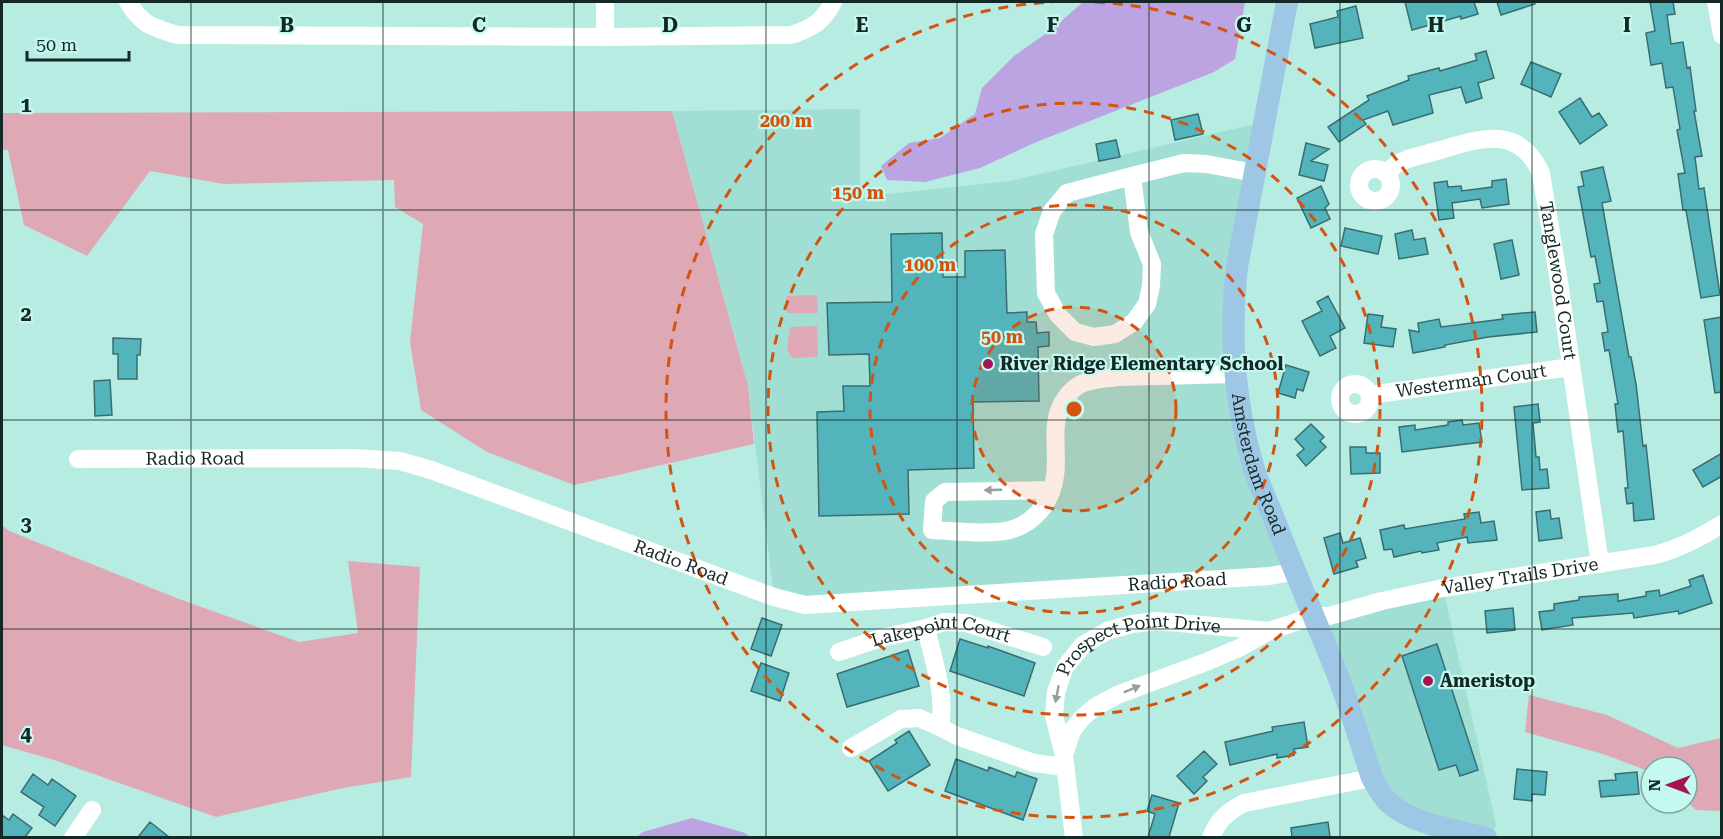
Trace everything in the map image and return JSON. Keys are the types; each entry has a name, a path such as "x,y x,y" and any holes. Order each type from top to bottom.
{"main road":[{"name":"Amsterdam Road","path":"1287,2 1237,267 1233,300 1233,339 1239,406 1254,468 1334,664 1372,778 1381,794 1397,809 1421,820 1486,837"}],"street":[{"path":"128,2 136,15 152,27 177,35 605,37 790,35 813,26 823,18 833,2"},
{"path":"605,2 605,37"},
{"path":"1716,2 1722,35"},
{"name":"Tanglewood Court","path":"1387,174 1398,163 1477,139 1497,138 1518,145 1532,157 1541,173 1600,564"},
{"path":"1131,176 1139,232 1152,264 1147,304 1134,322 1115,334 1094,337 1075,332 1058,315 1046,293 1044,234 1052,211 1068,193 1131,176 1184,163 1255,173"},
{"name":"Westerman Court","path":"1370,395 1570,367"},
{"path":"1052,490 945,492 934,501 932,530 1009,530 1021,526 1039,513 1052,490 1056,475 1055,429 1058,411 1071,391 1079,385 1117,377 1235,374"},
{"name":"Radio Road","path":"78,459 354,458 400,461 431,470 774,597 805,605 1270,576 1294,570"},
{"name":"Valley Trails Drive","path":"1314,616 1329,616 1382,601 1443,588 1655,555 1697,540 1722,524"},
{"name":"Prospect Point Drive","path":"1064,761 1072,731 1095,707 1117,695 1239,648 1269,631 1314,616"},
{"name":"Prospect Point Drive","path":"1074,837 1064,761 1054,716 1056,692 1065,667 1083,645 1107,631 1131,624 1157,621 1269,631"},
{"name":"Lakepoint Court","path":"839,652 880,638 944,622 966,623 1043,647"},
{"path":"926,628 942,700 940,727"},
{"path":"851,748 901,720 919,718 957,736 1034,763 1064,761"},
{"path":"1211,837 1220,820 1230,810 1244,802 1372,778"},
{"path":"73,837 92,810"}],"shaded area":[{"path":"1083,2 1245,2 1235,59 1214,72 1034,143 980,168 925,182 887,180 881,166 909,143 940,138 975,114 982,88 1014,56 1051,30"},
{"name":"River Ridge Elementary School","path":"860,109 860,197 1010,181 1264,122 1233,355 1294,570 1270,576 774,597 748,386 672,111"},
{"path":"672,111 748,386 754,444 574,485 487,452 421,410 410,342 423,224 395,207 394,180 224,184 150,171 87,256 24,225 8,150 2,150 2,113"},
{"path":"817,295 818,313 787,313 786,296"},
{"path":"817,326 818,356 792,358 787,349 790,327"},
{"path":"2,525 9,531 179,599 299,642 358,633 348,561 420,567 411,777 343,788 216,817 54,760 2,745"},
{"path":"1443,588 1496,825 1492,837 1397,809 1314,616"},
{"path":"1529,695 1607,715 1678,748 1721,738 1721,811 1699,810 1699,755 1639,755 1639,768 1603,754 1525,732"},
{"path":"692,818 745,833 750,837 636,837 643,832"}],"building":[{"path":"1405,2 1474,2 1478,14 1461,19 1461,16 1412,30"},
{"path":"1497,2 1535,2 1535,4 1501,15"},
{"path":"1650,2 1673,2 1675,14 1667,15 1671,44 1683,42 1687,68 1690,67 1696,111 1694,111 1702,156 1695,157 1699,189 1704,188 1720,295 1701,298 1678,174 1685,173 1677,130 1680,129 1673,87 1666,88 1662,63 1651,65 1646,33 1655,31"},
{"path":"1356,6 1363,38 1315,48 1310,24 1338,17 1337,11"},
{"path":"1486,51 1494,78 1478,83 1482,98 1466,103 1461,87 1429,95 1433,113 1393,125 1388,111 1363,120 1366,124 1339,142 1328,127 1369,100 1367,96 1409,80 1408,76 1439,68 1440,71 1477,60 1475,54"},
{"path":"1531,62 1561,74 1551,97 1521,84"},
{"path":"1580,98 1592,117 1599,113 1607,125 1580,144 1559,112"},
{"path":"1198,114 1203,134 1175,140 1171,120"},
{"path":"1116,140 1120,157 1099,161 1096,144"},
{"path":"1306,143 1329,149 1311,161 1328,165 1324,181 1299,175"},
{"path":"1603,167 1611,201 1602,203 1629,357 1631,357 1636,384 1643,446 1646,445 1654,519 1634,521 1633,503 1627,504 1625,488 1628,488 1623,431 1618,432 1615,404 1618,404 1609,350 1605,351 1602,333 1608,332 1603,301 1597,302 1594,284 1600,283 1595,256 1591,257 1578,187 1584,186 1581,172"},
{"path":"1506,179 1509,204 1482,208 1480,199 1452,203 1454,218 1439,220 1434,183 1447,181 1448,187 1461,186 1462,191 1492,187 1492,181"},
{"path":"1321,186 1329,204 1325,208 1330,219 1311,228 1297,198"},
{"path":"1345,228 1382,236 1378,254 1341,246"},
{"path":"1412,230 1414,240 1425,238 1428,254 1399,259 1395,234"},
{"name":"River Ridge Elementary School","path":"942,233 943,277 965,277 965,251 1005,250 1007,313 1027,312 1027,322 1036,322 1037,333 1049,332 1049,346 1038,347 1039,401 973,402 974,468 908,470 909,514 819,516 817,412 844,411 843,386 870,386 869,354 829,355 827,303 892,302 891,234"},
{"path":"1512,240 1519,275 1501,279 1494,244"},
{"path":"1328,296 1345,328 1330,336 1336,348 1320,356 1302,321 1322,311 1317,302"},
{"path":"1535,312 1537,332 1488,337 1413,353 1409,330 1419,332 1418,323 1439,319 1441,327 1503,319 1502,315"},
{"path":"1368,314 1383,316 1381,327 1396,329 1393,347 1364,343"},
{"path":"1722,317 1722,392 1715,393 1704,320"},
{"path":"113,338 141,339 140,355 137,355 137,379 118,379 118,354 113,354"},
{"path":"1286,365 1309,372 1303,391 1297,389 1295,398 1278,393"},
{"path":"110,380 112,415 95,416 94,381"},
{"path":"1538,404 1540,422 1533,423 1536,457 1539,457 1540,470 1547,469 1549,488 1522,490 1514,407"},
{"path":"1462,420 1463,425 1479,423 1482,442 1402,452 1399,427 1415,425 1415,430 1448,425 1448,422"},
{"path":"1311,424 1324,437 1320,441 1326,447 1306,466 1297,455 1304,449 1295,439"},
{"path":"1350,447 1366,447 1366,453 1380,453 1380,473 1351,474"},
{"path":"1722,453 1722,476 1703,487 1693,470"},
{"path":"1550,510 1551,519 1559,518 1562,538 1539,541 1536,512"},
{"path":"1479,512 1481,523 1494,521 1497,540 1468,543 1467,537 1437,543 1439,550 1394,557 1392,549 1384,550 1380,530 1404,525 1405,529 1465,519 1464,514"},
{"path":"1340,533 1343,543 1360,538 1366,558 1356,561 1358,567 1334,574 1324,538"},
{"path":"1703,575 1712,603 1679,614 1678,611 1634,618 1633,613 1572,618 1573,625 1542,630 1539,612 1554,610 1554,604 1579,600 1579,597 1618,594 1618,601 1646,596 1646,592 1659,590 1660,596 1691,586 1689,580"},
{"path":"1513,608 1515,630 1487,633 1485,611"},
{"path":"762,618 782,625 771,656 751,649"},
{"path":"960,639 988,648 988,646 1035,663 1024,696 950,671"},
{"path":"1437,644 1478,770 1460,776 1456,765 1439,770 1402,656"},
{"path":"908,650 919,686 847,707 837,674"},
{"path":"761,663 789,673 780,701 751,691"},
{"path":"1304,722 1308,747 1294,749 1294,755 1277,758 1277,754 1230,765 1225,742 1273,731 1272,727"},
{"path":"909,731 930,765 888,791 869,761 897,743 895,740"},
{"path":"1204,751 1217,764 1203,777 1207,781 1194,794 1177,776"},
{"path":"956,759 988,771 989,767 1015,777 1017,772 1037,779 1023,820 945,791"},
{"path":"1517,769 1547,772 1545,795 1532,794 1532,801 1514,799"},
{"path":"1637,772 1639,794 1601,797 1599,781 1616,780 1615,774"},
{"path":"33,774 48,785 52,779 76,796 55,826 39,815 44,807 21,792"},
{"path":"1152,795 1179,803 1169,837 1148,837 1155,814 1147,811"},
{"path":"13,814 32,828 25,837 2,837 2,815 9,820"},
{"path":"150,822 169,837 138,837"},
{"path":"1328,822 1330,837 1292,837 1291,828"}],"place":[{"name":"River Ridge Elementary School","path":"988,364"},
{"name":"Ameristop","path":"1428,681"}]}
